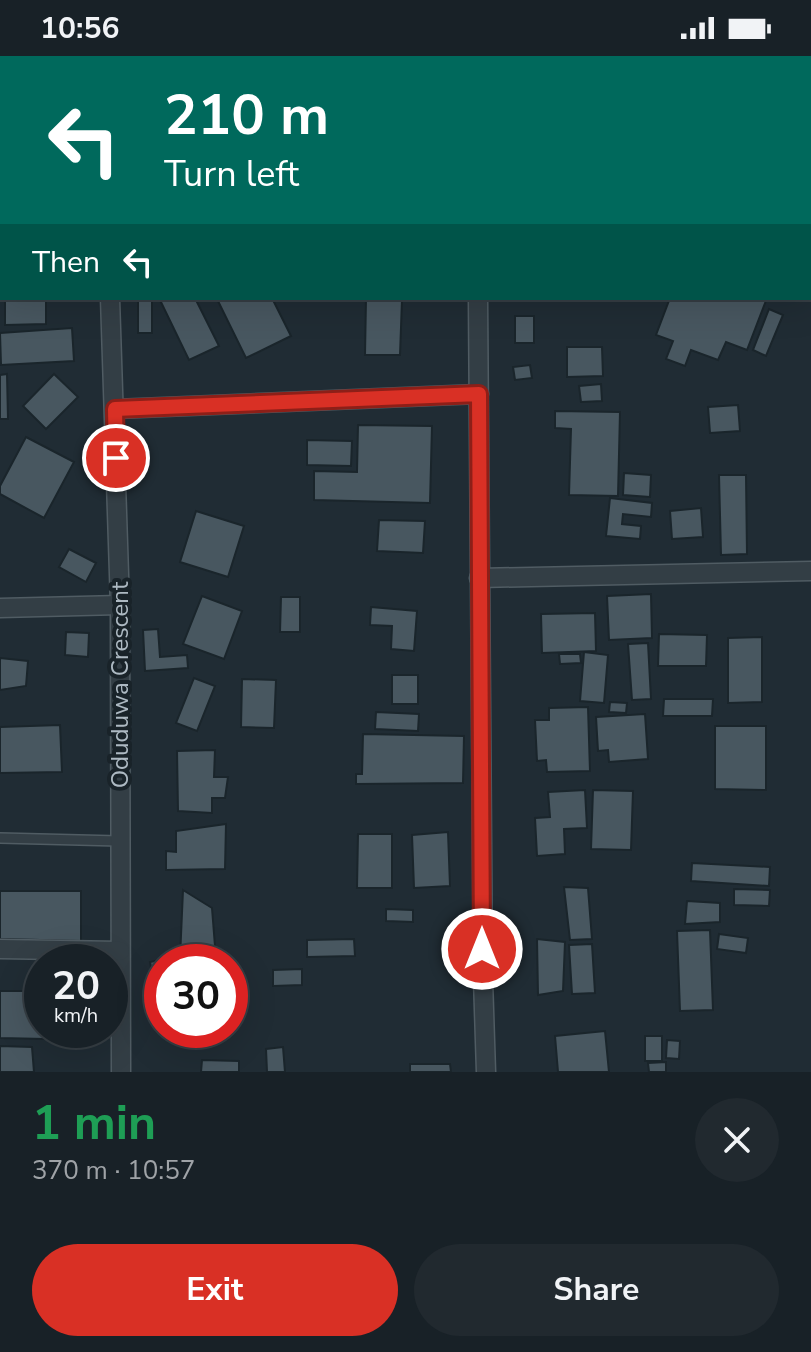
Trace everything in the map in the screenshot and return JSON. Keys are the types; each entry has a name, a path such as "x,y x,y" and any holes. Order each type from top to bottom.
{"street":[{"name":"Oduduwa Crescent","path":"110,300 120,605 120,944"},
{"path":"478,300 486,1072"},
{"path":"115,409 479,394"},
{"path":"479,578 811,571"},
{"path":"0,608 120,605"},
{"path":"0,949 24,949"},
{"name":"Oduduwa Crescent","path":"121,1048 121,1072"}],"lane":[{"path":"0,838 119,841"}],"building":[{"path":"5,300 46,300 46,324 5,325"},
{"path":"160,300 196,300 219,346 189,360"},
{"path":"217,300 273,300 291,336 246,358"},
{"path":"366,300 402,300 400,355 365,355"},
{"path":"669,300 766,300 747,350 726,342 718,360 691,350 685,366 666,359 673,341 656,335"},
{"path":"138,301 152,301 152,333 138,333"},
{"path":"769,309 783,315 766,356 753,350"},
{"path":"515,316 534,316 534,343 515,343"},
{"path":"72,328 74,361 1,365 0,333"},
{"path":"567,347 602,347 603,376 567,377"},
{"path":"530,365 532,378 515,380 513,367"},
{"path":"7,374 8,419 0,419 0,375"},
{"path":"54,374 78,397 46,429 23,406"},
{"path":"601,384 602,401 581,402 579,386"},
{"path":"738,405 740,431 710,433 708,407"},
{"path":"555,411 620,412 618,496 569,495 571,429 555,428"},
{"path":"358,425 432,426 430,503 314,500 314,471 357,472"},
{"path":"26,437 74,462 44,518 0,494 0,486"},
{"path":"307,440 352,441 351,466 307,465"},
{"path":"624,473 651,475 650,497 623,495"},
{"path":"719,475 746,475 747,554 721,555"},
{"path":"610,498 652,503 651,517 623,514 622,524 641,526 640,539 606,536"},
{"path":"701,508 703,537 672,539 670,511"},
{"path":"196,511 244,526 228,577 180,562"},
{"path":"379,520 425,521 423,553 377,551"},
{"path":"69,549 96,563 86,582 59,567"},
{"path":"651,594 652,638 609,640 607,596"},
{"path":"202,596 242,611 224,659 183,644"},
{"path":"281,597 300,597 300,632 280,632"},
{"path":"371,607 417,611 414,651 391,649 392,626 370,625"},
{"path":"595,613 596,651 542,653 541,614"},
{"path":"158,629 160,657 187,655 188,668 145,671 143,630"},
{"path":"66,632 89,633 88,657 65,655"},
{"path":"659,634 707,635 706,666 658,666"},
{"path":"762,637 762,702 728,703 728,638"},
{"path":"648,643 651,699 632,700 628,644"},
{"path":"584,652 608,655 604,703 580,701"},
{"path":"559,654 580,654 581,663 560,664"},
{"path":"0,658 28,661 26,686 0,690"},
{"path":"392,675 418,675 418,704 392,704"},
{"path":"194,678 215,686 197,731 176,723"},
{"path":"242,679 276,680 274,728 241,727"},
{"path":"664,699 713,699 712,716 663,716"},
{"path":"610,702 627,703 626,713 609,712"},
{"path":"588,707 590,771 547,772 546,760 537,761 535,720 549,720 549,708"},
{"path":"376,712 419,714 418,731 375,729"},
{"path":"645,714 648,759 609,762 608,750 598,751 596,717"},
{"path":"60,725 62,772 0,773 0,727"},
{"path":"715,726 766,726 766,790 715,789"},
{"path":"363,734 464,736 463,783 356,784 356,774 362,774"},
{"path":"215,750 214,777 228,777 225,798 212,798 212,813 178,811 177,751"},
{"path":"585,790 587,828 564,829 565,854 537,856 535,818 550,817 548,792"},
{"path":"593,790 633,791 631,850 591,849"},
{"path":"226,824 225,869 166,870 166,851 176,852 176,831"},
{"path":"448,832 450,886 414,888 412,835"},
{"path":"358,834 392,834 392,888 357,888"},
{"path":"692,863 770,867 769,886 691,881"},
{"path":"564,887 588,888 592,939 570,940"},
{"path":"734,889 770,890 769,906 734,905"},
{"path":"183,890 212,908 215,944 181,944"},
{"path":"0,891 81,891 81,941 0,939"},
{"path":"687,901 720,903 720,922 685,924"},
{"path":"386,909 413,910 413,922 386,921"},
{"path":"710,930 713,1010 680,1011 677,931"},
{"path":"719,934 748,938 746,953 717,949"},
{"path":"354,939 355,956 307,957 307,940"},
{"path":"537,939 565,942 563,991 538,995"},
{"path":"592,944 595,993 572,994 569,945"},
{"path":"302,969 302,985 273,986 273,970"},
{"path":"0,991 24,991 24,1039 0,1038"},
{"path":"605,1031 609,1072 558,1072 555,1036"},
{"path":"645,1036 662,1036 662,1061 645,1061"},
{"path":"667,1040 680,1041 679,1059 666,1058"},
{"path":"0,1046 32,1048 34,1072 0,1072"},
{"path":"283,1047 285,1072 267,1072 266,1049"},
{"path":"202,1060 239,1061 239,1072 201,1072"},
{"path":"666,1062 666,1072 649,1072 648,1063"},
{"path":"410,1064 450,1064 451,1072 410,1072"}],"route":[{"path":"116,458 115,409 479,394 482,949"}]}
